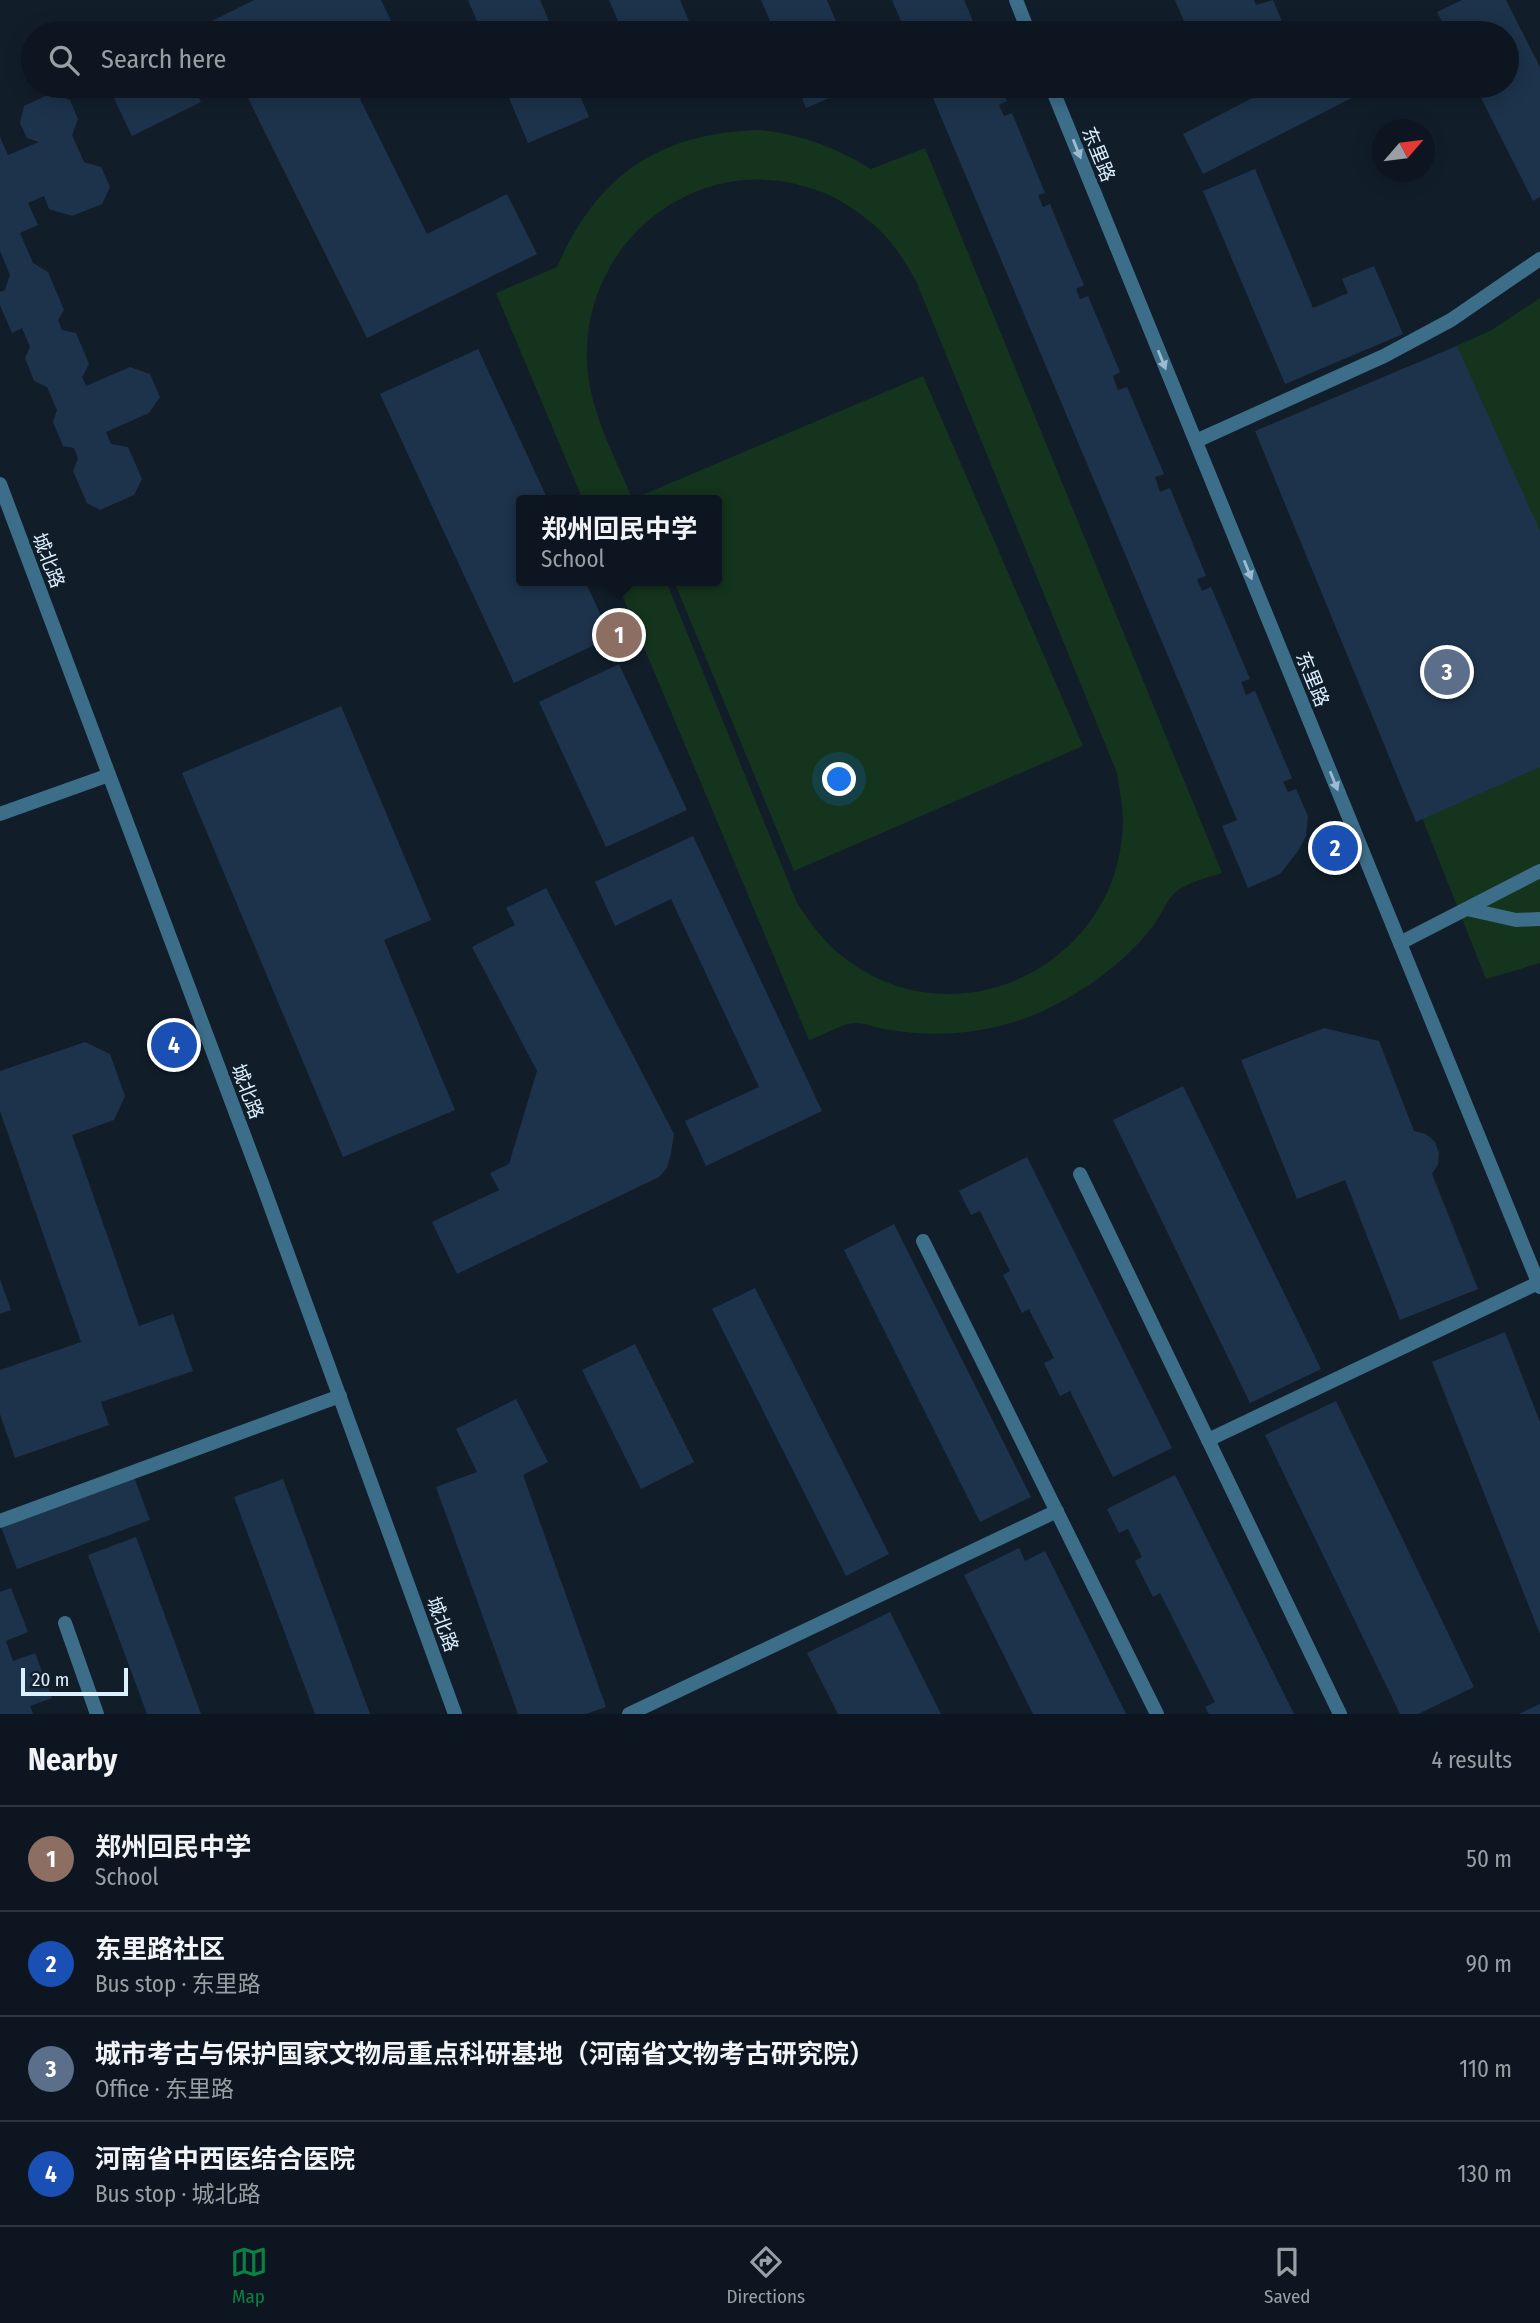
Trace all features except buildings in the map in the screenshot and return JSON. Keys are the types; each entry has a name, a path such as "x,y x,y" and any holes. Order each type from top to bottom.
{"street":[{"path":"1016,0 1025,21"},
{"name":"东里路","path":"1056,98 1539,1285"},
{"path":"1196,441 1395,350 1451,320 1540,259"},
{"name":"城北路","path":"0,484 340,1396 455,1714"},
{"path":"0,814 109,775"},
{"path":"1400,943 1540,871"},
{"path":"1467,909 1516,920 1540,919"},
{"path":"1080,1174 1339,1714"},
{"path":"923,1241 1157,1714"},
{"path":"1208,1440 1539,1285"},
{"path":"0,1521 340,1396"},
{"path":"629,1714 1057,1511"},
{"path":"65,1623 97,1714"}],"green space":[{"path":"760,130 791,135 844,154 871,169 925,148 1222,873 1177,891 1141,940 1114,966 1085,988 1036,1014 1001,1026 927,1034 854,1023 809,1040 618,586 668,586 797,903 825,940 846,959 888,983 932,993 977,992 1019,979 1057,956 1088,924 1111,884 1122,837 1123,813 1117,773 916,281 898,252 874,225 846,204 831,196 788,182 745,180 705,188 668,206 636,232 611,265 594,304 587,348 587,368 595,407 631,495 581,495 496,293 557,267 573,235 592,207 613,184 636,165 662,150 724,133"},
{"path":"1540,298 1540,963 1486,979 1268,429 1490,331"},
{"path":"923,376 1083,746 794,871 676,586 722,586 722,495 642,495"}],"place":[{"name":"郑州回民中学","path":"619,635"},
{"name":"城市考古与保护国家文物局重点科研基地（河南省文物考古研究院）","path":"1447,672"},
{"name":"东里路社区","path":"1335,848"},
{"name":"河南省中西医结合医院","path":"174,1045"}]}
